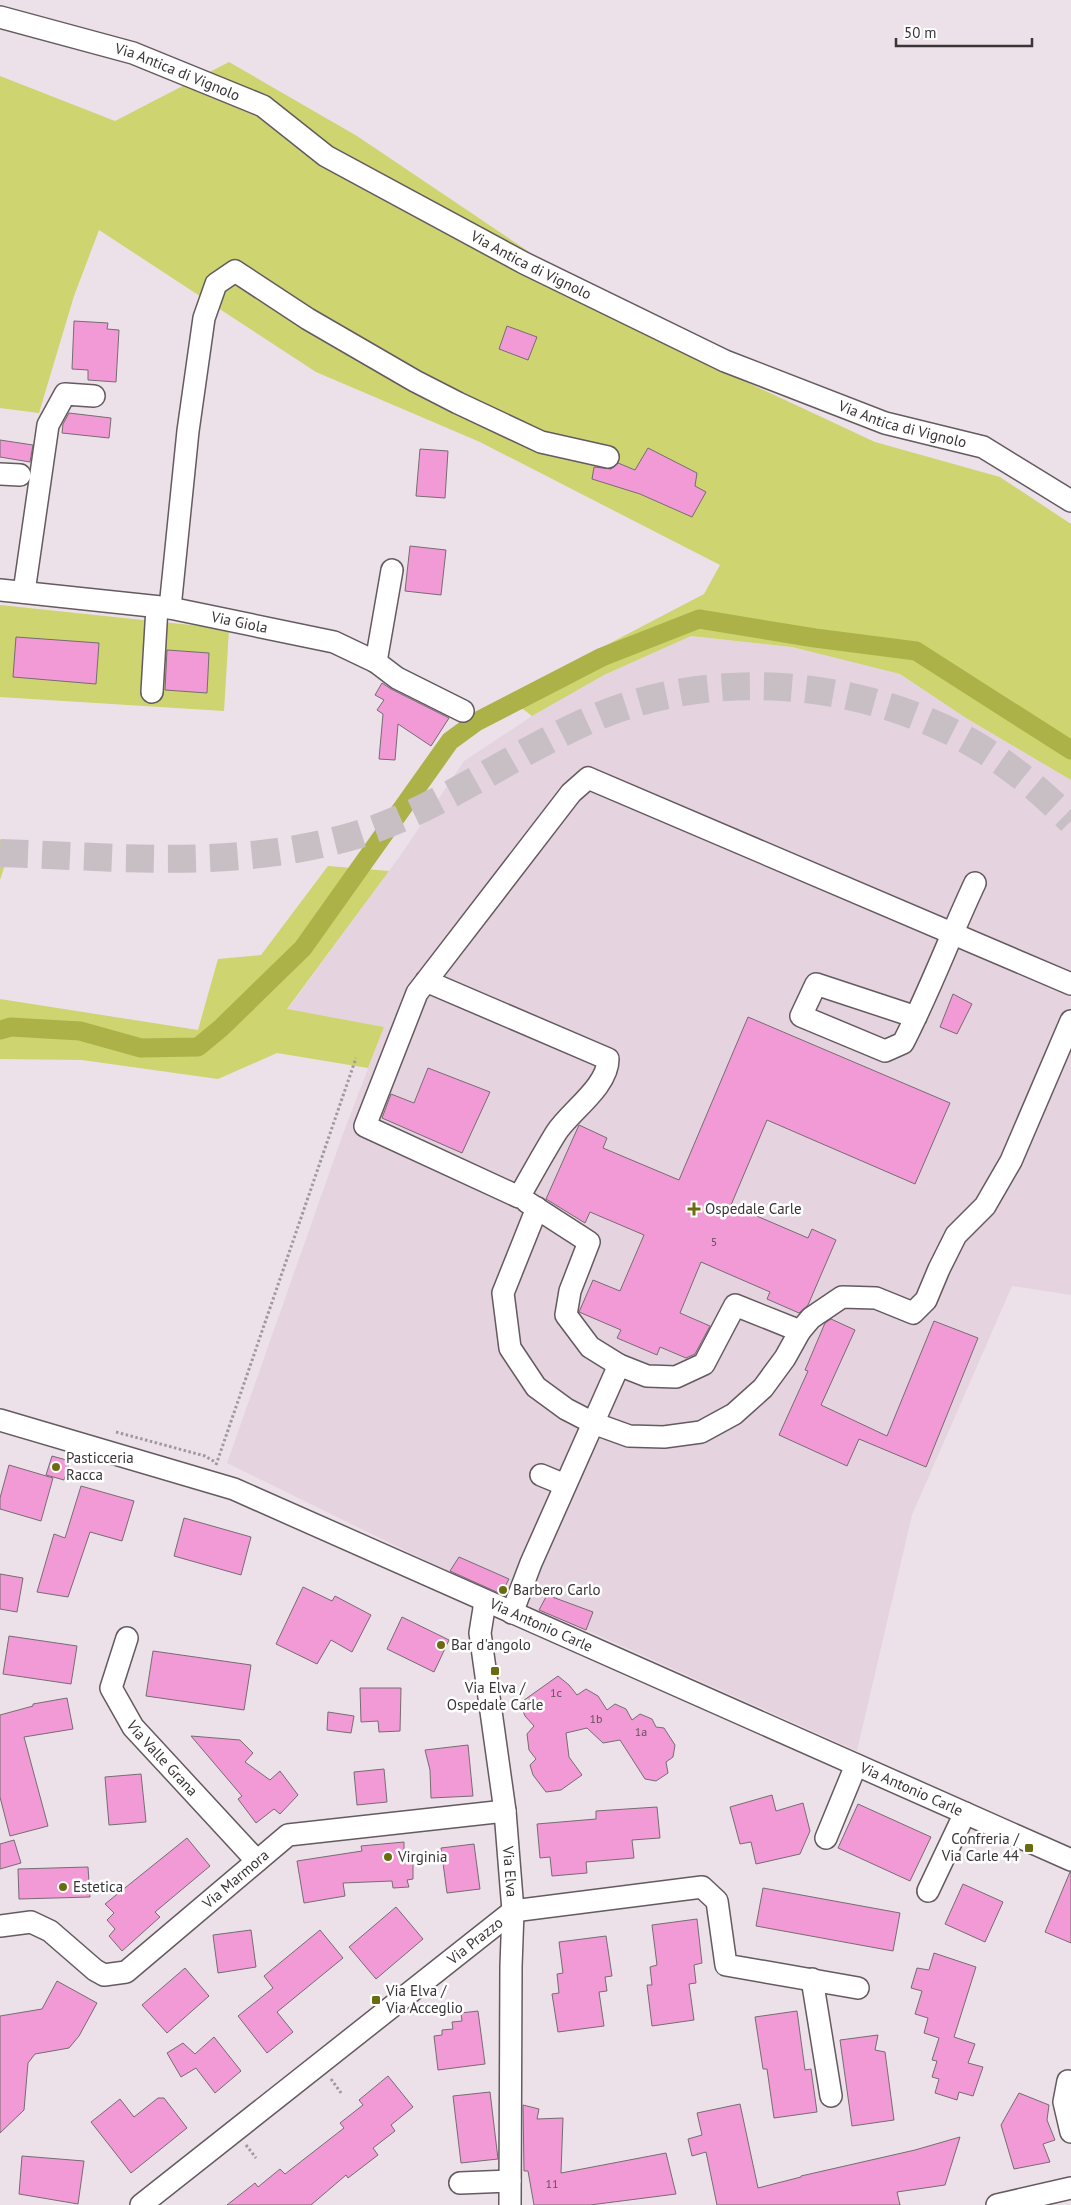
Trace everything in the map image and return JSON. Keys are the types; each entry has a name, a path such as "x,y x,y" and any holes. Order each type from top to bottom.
{"street":[{"name":"Via Antica di Vignolo","path":"0,17 133,52 263,106 326,156 524,263 725,361 885,423 983,447 1071,502"},
{"path":"152,692 204,318 216,284 235,271 308,319 415,381 458,403 541,442 608,457"},
{"path":"24,592 48,425 65,394 94,396"},
{"path":"376,662 392,570"},
{"name":"Via Giola","path":"0,590 163,608 334,642 376,662 397,678 463,711"},
{"path":"800,1331 735,1306 704,1364 676,1377 647,1376 619,1365 590,1347 566,1315 570,1290 589,1242 519,1197 365,1126 417,993 572,793 588,778 1071,984"},
{"path":"916,1017 816,984 801,1016 885,1051 903,1043 916,1017 951,933 975,883"},
{"path":"426,982 608,1059 608,1067 589,1097 557,1131 519,1197"},
{"path":"537,1208 503,1293 510,1348 536,1387 566,1408 593,1423 629,1436 664,1437 701,1432 734,1414 763,1388 785,1358 800,1331 811,1318 842,1297 876,1298 913,1313 926,1300 956,1235 985,1206 1011,1161 1071,1021"},
{"path":"512,1613 565,1485 619,1365"},
{"name":"Via Antonio Carle","path":"0,1420 234,1490 1071,1860"},
{"path":"541,1475 565,1485"},
{"name":"Via Elva","path":"485,1602 480,1634 505,1812 513,1911 510,1966 510,2205"},
{"name":"Via Valle Grana","path":"127,1638 111,1688 133,1727 257,1862"},
{"path":"826,1838 856,1765"},
{"name":"Via Marmora","path":"0,1926 31,1922 50,1931 94,1970 104,1975 126,1972 288,1835 505,1812"},
{"path":"928,1891 965,1814"},
{"name":"Via Prazzo","path":"150,2202 513,1911 702,1888 717,1901 726,1964 858,1988"},
{"path":"812,1979 831,2096"},
{"path":"1068,2081 1064,2102 1071,2132"},
{"path":"460,2184 510,2181"},
{"path":"997,2205 1071,2188"}],"path":[{"path":"210,1482 356,1058"}],"shaded area":[{"name":"Ospedale Carle","path":"691,636 792,647 900,674 966,718 1071,780 1071,1295 1012,1286 912,1515 857,1751 586,1630 449,1572 227,1463 344,1131 384,1027 287,1010 400,856 464,761 532,716 604,675"}],"green space":[{"path":"229,62 357,136 669,346 875,442 1000,477 1071,524 1071,780 966,718 900,674 792,647 691,636 604,675 532,716 507,697 704,594 720,565 480,442 316,372 99,230 74,296 39,413 0,408 0,76 115,121"},
{"path":"0,605 229,629 224,711 0,697"},
{"path":"0,840 13,841 0,880"},
{"path":"328,866 389,871 287,1009 384,1027 368,1068 277,1053 218,1079 82,1060 0,1059 0,999 198,1030 218,959 261,955"}],"building":[{"path":"74,321 108,323 107,329 119,330 116,382 88,380 88,370 72,369"},
{"path":"507,326 537,337 528,360 499,349"},
{"path":"69,413 111,418 109,438 62,433 63,424"},
{"path":"0,440 33,445 30,462 0,457"},
{"path":"648,448 697,473 695,486 706,492 692,517 640,494 592,479 594,467 611,469 618,463 635,470"},
{"path":"420,449 448,451 445,498 416,496"},
{"path":"410,546 446,550 441,595 405,591"},
{"path":"16,637 99,643 96,684 13,677"},
{"path":"167,650 209,653 207,693 165,690"},
{"path":"382,683 449,718 431,746 398,724 395,760 379,759 383,714 377,710 384,700 375,695"},
{"path":"953,994 972,1004 957,1034 940,1027"},
{"path":"748,1017 950,1103 915,1184 767,1120 731,1205 808,1238 812,1229 836,1240 808,1305 799,1313 767,1299 770,1292 701,1262 680,1313 710,1326 695,1354 686,1358 660,1347 657,1355 617,1338 621,1330 579,1312 593,1280 620,1291 644,1235 590,1212 585,1223 546,1199 579,1125 607,1138 603,1148 679,1180"},
{"path":"428,1068 490,1092 462,1153 382,1118 391,1094 414,1103"},
{"path":"831,1319 855,1330 821,1405 887,1436 934,1321 978,1338 926,1467 859,1439 847,1466 779,1435 808,1371 805,1370 825,1323"},
{"path":"52,1456 70,1461 64,1480 46,1475"},
{"path":"9,1465 53,1478 41,1521 0,1509 0,1498"},
{"path":"81,1486 134,1501 122,1541 90,1532 68,1597 37,1592 54,1534 65,1538"},
{"path":"184,1518 251,1537 241,1575 174,1556"},
{"path":"459,1557 509,1579 501,1594 450,1571"},
{"path":"0,1574 23,1578 17,1612 0,1609"},
{"path":"303,1587 332,1601 335,1596 371,1615 352,1652 331,1640 317,1664 276,1644"},
{"path":"547,1595 593,1612 586,1630 539,1610"},
{"path":"402,1617 449,1640 434,1672 387,1649"},
{"path":"9,1636 77,1646 71,1684 3,1674"},
{"path":"153,1651 251,1665 244,1710 146,1696"},
{"path":"558,1676 577,1695 586,1689 598,1696 607,1710 615,1704 626,1709 632,1720 640,1714 652,1719 656,1727 664,1728 675,1745 673,1757 666,1762 668,1773 656,1781 645,1779 620,1740 603,1743 587,1728 566,1733 569,1757 582,1775 561,1790 546,1792 533,1775 530,1765 536,1759 529,1750 527,1734 534,1726 525,1716 520,1703"},
{"path":"360,1688 401,1688 400,1731 379,1732 378,1721 361,1722"},
{"path":"67,1698 73,1729 24,1737 48,1826 10,1836 0,1797 0,1715 33,1706 33,1704"},
{"path":"328,1712 354,1716 351,1733 327,1730"},
{"path":"191,1736 240,1740 253,1753 245,1762 270,1780 280,1771 298,1795 280,1814 274,1809 256,1823 238,1799 242,1796"},
{"path":"468,1745 473,1796 431,1798 430,1770 425,1750"},
{"path":"384,1769 387,1802 357,1805 354,1772"},
{"path":"141,1774 146,1822 109,1825 105,1777"},
{"path":"772,1795 776,1811 803,1803 810,1831 800,1854 756,1864 751,1842 740,1844 730,1807"},
{"path":"858,1804 931,1837 910,1881 838,1848"},
{"path":"657,1807 660,1838 632,1840 634,1858 586,1862 587,1873 552,1876 550,1857 540,1858 537,1824 596,1819 596,1811"},
{"path":"187,1838 210,1866 155,1912 160,1917 122,1951 109,1936 115,1929 107,1920 114,1913 105,1904"},
{"path":"14,1840 21,1863 0,1869 0,1844"},
{"path":"404,1842 404,1854 413,1855 413,1879 407,1880 409,1887 393,1888 392,1881 343,1883 345,1896 304,1903 297,1861 362,1851 361,1846"},
{"path":"474,1844 480,1889 447,1893 441,1848"},
{"path":"88,1867 90,1897 19,1899 18,1869"},
{"path":"1071,1872 1071,1943 1045,1932"},
{"path":"963,1884 1003,1902 985,1942 945,1924"},
{"path":"763,1888 900,1913 893,1951 756,1926"},
{"path":"396,1907 423,1939 376,1979 349,1947"},
{"path":"697,1919 702,1963 694,1965 696,1983 689,1984 694,2020 652,2026 647,1985 652,1985 650,1967 657,1965 652,1925"},
{"path":"251,1930 256,1967 218,1973 213,1935"},
{"path":"320,1930 343,1958 277,2012 293,2032 267,2053 238,2016 273,1988 264,1976"},
{"path":"606,1936 612,1976 605,1977 607,1991 599,1992 604,2026 558,2032 552,1994 559,1993 557,1974 563,1973 559,1942"},
{"path":"934,1953 976,1967 954,2037 975,2044 968,2063 983,2067 973,2096 959,2092 957,2100 935,2093 939,2079 932,2077 937,2061 932,2060 939,2038 924,2033 928,2018 915,2014 922,1991 911,1988 917,1968 929,1970"},
{"path":"185,1968 209,1996 167,2033 142,2005"},
{"path":"57,1981 97,2003 79,2036 69,2048 35,2054 28,2063 24,2110 0,2133 0,2016 42,2009"},
{"path":"478,2011 485,2064 438,2070 434,2036 442,2035 442,2030 453,2029 452,2022 462,2021 461,2013"},
{"path":"797,2011 805,2070 811,2069 817,2112 774,2118 767,2069 763,2069 755,2017"},
{"path":"878,2035 875,2050 885,2052 894,2120 852,2126 840,2040"},
{"path":"214,2037 241,2071 215,2093 196,2068 181,2077 167,2053 183,2043 195,2054"},
{"path":"388,2076 413,2107 391,2125 395,2131 373,2148 378,2155 348,2178 346,2175 311,2205 227,2205 255,2183 258,2187 280,2169 285,2174 344,2128 340,2123 363,2105 359,2100"},
{"path":"490,2092 498,2159 461,2163 453,2096"},
{"path":"1019,2093 1049,2105 1047,2120 1055,2140 1043,2144 1050,2162 1014,2169 1001,2125"},
{"path":"158,2098 164,2098 187,2128 131,2173 91,2122 120,2099 134,2117"},
{"path":"740,2104 758,2188 801,2176 915,2150 960,2137 945,2185 897,2192 900,2205 717,2205 706,2152 692,2156 688,2139 702,2135 697,2113"},
{"path":"523,2105 539,2109 537,2119 563,2118 561,2173 666,2153 676,2194 590,2205 534,2205 528,2171 524,2171"},
{"path":"22,2156 84,2161 78,2204 19,2194"}],"waterway":[{"path":"0,1030 11,1027 80,1031 141,1048 198,1047 221,1028 303,948 450,741 476,722 602,657 699,619 815,638 916,651 1071,750"}],"tunnel":[{"path":"0,853 178,859 265,854 309,847 353,836 414,813 585,722 634,704 685,692 737,686 789,688 842,695 893,708 941,727 987,752 1010,768 1071,821"}],"place":[{"name":"Ospedale Carle","path":"694,1209"},
{"name":"Pasticceria Racca","path":"56,1467"},
{"name":"Barbero Carlo","path":"503,1590"},
{"name":"Bar d'angolo","path":"441,1645"},
{"name":"Via Elva / Ospedale Carle","path":"495,1671"},
{"name":"Confreria / Via Carle 44","path":"1029,1848"},
{"name":"Virginia","path":"388,1857"},
{"name":"Estetica","path":"63,1887"},
{"name":"Via Elva / Via Acceglio","path":"376,2000"}]}
